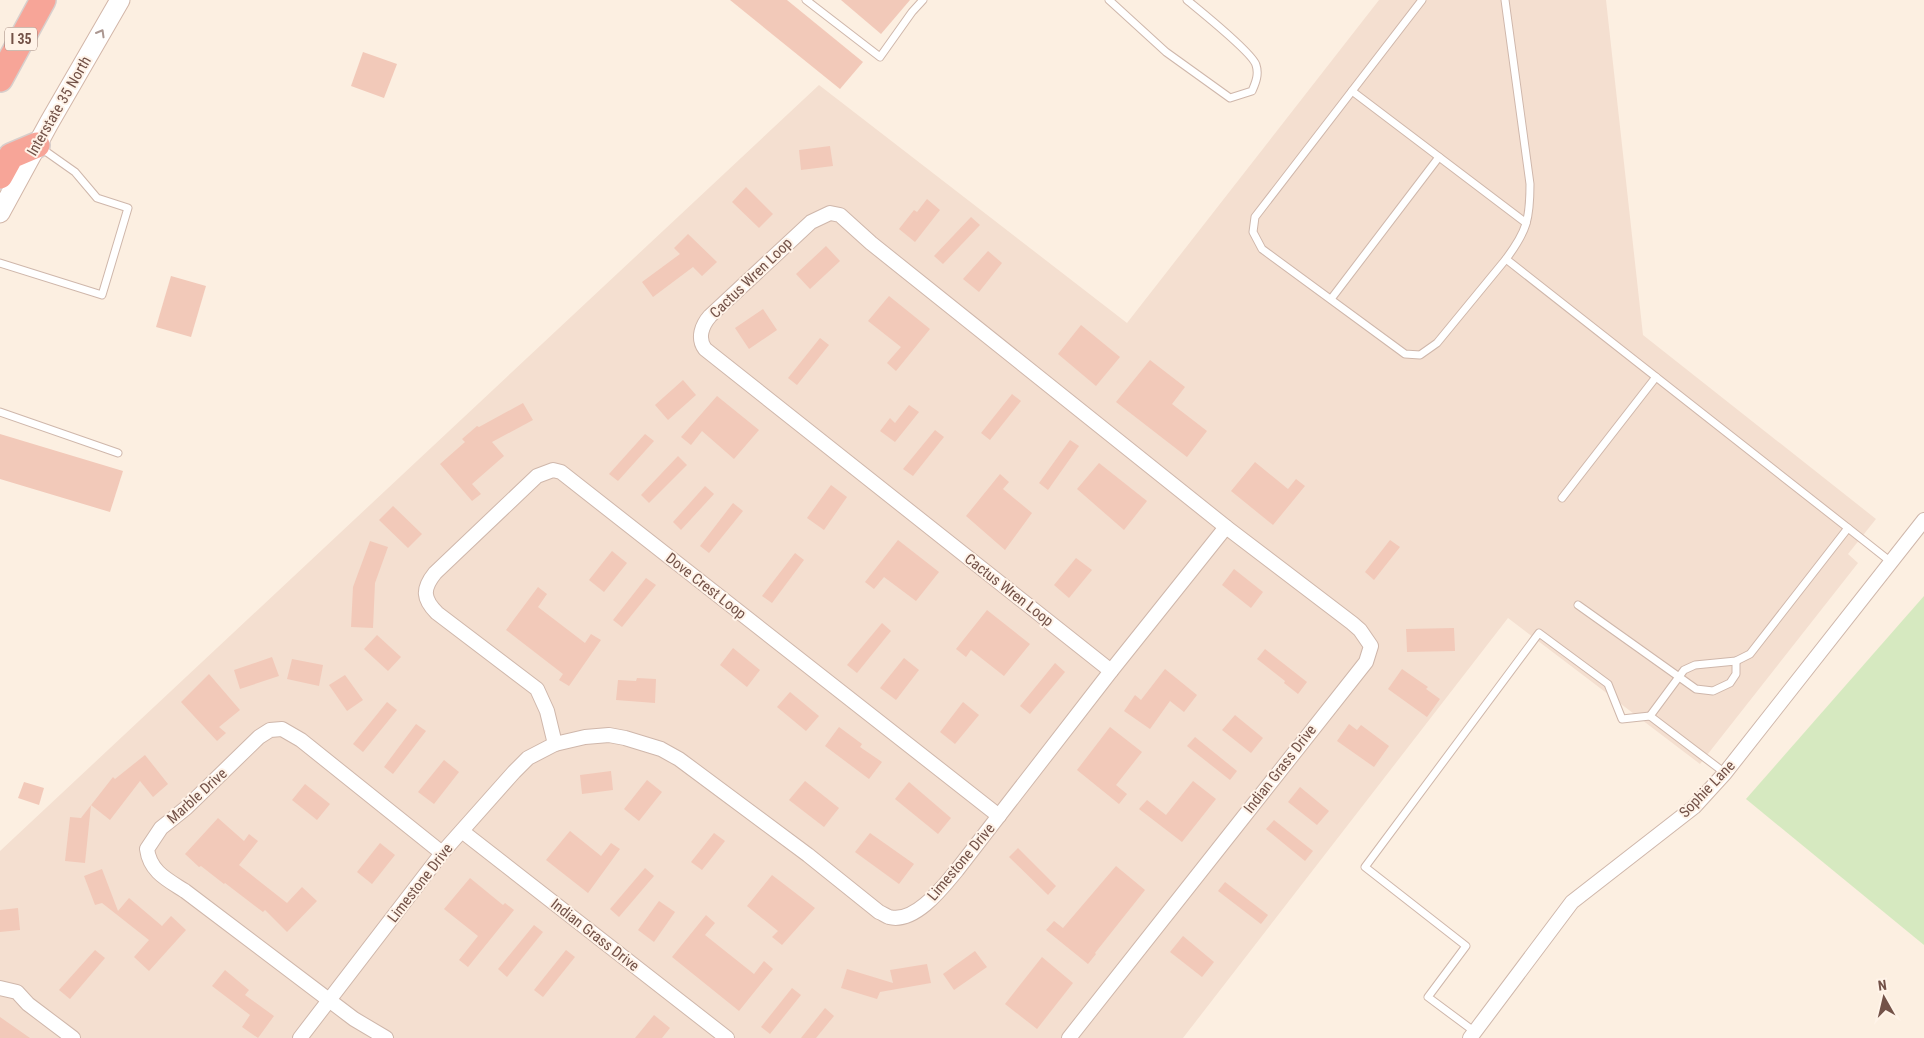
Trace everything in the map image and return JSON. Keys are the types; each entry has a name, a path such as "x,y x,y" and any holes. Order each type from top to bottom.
{"highway":[{"name":"I 35","path":"0,79 43,0"},
{"path":"0,176 10,156 37,145"}],"main road":[{"name":"Interstate 35 North","path":"0,213 120,0"}],"street":[{"name":"Cactus Wren Loop","path":"1111,671 705,349 701,336 704,323 811,222 830,213 840,215 871,243 1226,527"},
{"name":"Dove Crest Loop","path":"555,744 547,711 537,689 437,614 431,607 425,589 435,573 537,476 553,470 561,472 999,816"},
{"name":"Sophie Lane","path":"1472,1035 1572,902 1694,807 1725,772 1924,520"},
{"name":"Limestone Drive","path":"300,1038 442,853 463,832 521,765 528,758 555,744 585,737 609,736 625,738 661,750 679,760 808,855 878,912 890,917 900,917 922,907 935,896 958,870 1111,671 1226,527"},
{"name":"Indian Grass Drive","path":"1070,1038 1369,655 1371,646 1360,630 1226,527"},
{"name":"Marble Drive","path":"330,1000 185,891 157,873 148,857 147,849 154,836 231,766 259,737 270,730 282,729 301,740 442,853"},
{"name":"Indian Grass Drive","path":"463,832 727,1038"},
{"path":"0,988 17,992 28,1004 73,1038"},
{"path":"330,1000 354,1019 386,1038"}],"lane":[{"path":"806,0 880,57 912,12 923,0"},
{"path":"1109,0 1166,52 1230,98 1252,91 1257,80 1256,63 1217,24 1187,0"},
{"path":"1422,0 1255,217 1253,232 1262,249 1405,354 1420,355 1437,343 1506,259 1520,240 1530,212 1530,184 1505,0"},
{"path":"1352,91 1526,223"},
{"path":"0,263 102,295 128,208 97,198 75,172 37,145"},
{"path":"1331,299 1439,157"},
{"path":"1506,259 1891,562"},
{"path":"1562,498 1656,376"},
{"path":"0,412 118,453"},
{"path":"1472,1035 1428,997 1466,946 1365,867 1539,633 1608,684 1622,720 1650,716 1684,670 1695,665 1736,661 1750,654 1848,528"},
{"path":"1578,605 1679,678 1696,688 1713,691 1730,683 1736,674 1736,661"},
{"path":"1650,716 1725,772"}],"shaded area":[{"path":"1379,0 1606,0 1643,335 1876,519 1848,554 1858,563 1700,764 1508,618 1183,1038 0,1038 0,851 819,85 1127,323"}],"green space":[{"path":"1924,596 1924,945 1746,799"}],"building":[{"path":"730,0 787,0 863,62 840,89"},
{"path":"841,0 910,0 881,34"},
{"path":"363,52 397,64 384,98 351,86"},
{"path":"830,146 833,166 801,170 799,150"},
{"path":"746,187 773,214 759,228 732,202"},
{"path":"927,199 940,210 915,242 899,229 914,210 917,212"},
{"path":"971,217 980,225 943,264 934,256"},
{"path":"688,234 717,262 702,276 693,267 653,297 642,282 680,254 674,248"},
{"path":"826,246 840,261 810,289 796,274"},
{"path":"988,251 1002,263 979,292 963,279"},
{"path":"171,276 206,286 191,337 156,327"},
{"path":"889,296 930,329 896,371 887,363 901,347 868,321"},
{"path":"763,309 777,330 749,349 735,328"},
{"path":"1081,325 1120,357 1096,386 1058,354"},
{"path":"820,338 829,345 797,385 788,378"},
{"path":"1150,360 1185,387 1172,404 1207,431 1187,457 1116,402"},
{"path":"683,380 696,395 668,420 655,405"},
{"path":"1012,394 1021,401 990,440 981,433"},
{"path":"717,396 759,430 734,459 702,431 691,445 681,437"},
{"path":"523,403 533,420 492,442 504,456 472,484 481,494 472,501 440,464 465,442 462,439 477,426 479,427"},
{"path":"909,405 919,412 895,442 880,431 890,418 895,423"},
{"path":"935,430 944,437 913,476 903,469"},
{"path":"0,434 123,471 110,512 0,479"},
{"path":"645,434 654,441 618,481 609,474"},
{"path":"1070,440 1079,446 1048,490 1039,483"},
{"path":"678,456 687,465 649,503 641,495"},
{"path":"1255,462 1288,489 1296,479 1305,486 1273,525 1231,491"},
{"path":"1099,463 1147,501 1124,530 1077,489"},
{"path":"1000,474 1009,482 1003,489 1032,513 1005,550 966,516"},
{"path":"831,485 847,497 824,530 807,518"},
{"path":"705,486 714,494 681,530 673,522"},
{"path":"733,503 743,511 709,553 700,546"},
{"path":"393,506 422,534 408,548 379,520"},
{"path":"898,540 939,572 916,601 884,577 874,589 865,582"},
{"path":"1390,540 1400,547 1374,580 1365,572"},
{"path":"370,541 388,547 375,583 373,628 351,627 353,587"},
{"path":"612,551 627,563 604,592 589,580"},
{"path":"795,553 804,560 772,603 762,596"},
{"path":"1076,558 1092,570 1069,598 1054,585"},
{"path":"1234,569 1263,592 1251,608 1222,585"},
{"path":"646,578 656,585 622,627 613,620"},
{"path":"538,587 547,594 538,607 585,643 591,634 601,640 569,686 559,680 563,674 506,630"},
{"path":"987,610 1030,644 1004,676 971,650 966,657 956,649"},
{"path":"882,623 891,631 857,673 847,665"},
{"path":"1454,628 1455,651 1407,652 1406,629"},
{"path":"377,635 401,657 388,671 364,649"},
{"path":"733,648 760,670 747,687 720,665"},
{"path":"1265,649 1307,682 1298,694 1257,659"},
{"path":"272,657 279,676 240,689 234,670"},
{"path":"904,658 919,670 896,700 880,688"},
{"path":"292,659 323,665 319,686 287,679"},
{"path":"1055,663 1065,672 1030,714 1020,706"},
{"path":"1165,669 1197,695 1184,712 1170,701 1150,729 1124,711 1135,695 1141,700"},
{"path":"1402,669 1428,687 1426,689 1440,699 1427,717 1388,689"},
{"path":"209,674 240,710 219,727 226,733 217,741 181,702"},
{"path":"345,675 363,700 347,711 329,685"},
{"path":"637,678 656,679 655,703 616,700 618,680 636,681"},
{"path":"790,692 819,716 806,731 777,707"},
{"path":"387,702 397,710 363,752 353,744"},
{"path":"963,702 979,715 955,744 940,732"},
{"path":"1235,715 1263,738 1251,753 1222,730"},
{"path":"416,724 426,731 393,774 384,767"},
{"path":"1349,724 1357,730 1361,725 1389,746 1374,767 1337,741"},
{"path":"839,727 862,744 860,747 882,762 869,779 825,746"},
{"path":"1110,727 1142,752 1116,785 1127,794 1119,804 1077,770"},
{"path":"1195,737 1237,771 1230,780 1187,746"},
{"path":"145,755 168,784 153,797 140,781 110,820 91,805 113,777 115,779"},
{"path":"444,760 459,772 434,804 418,792"},
{"path":"611,771 613,790 582,794 580,775"},
{"path":"647,780 662,792 639,821 624,809"},
{"path":"805,781 839,808 824,827 789,800"},
{"path":"1193,781 1216,799 1182,842 1139,809 1147,800 1166,815"},
{"path":"24,782 44,788 39,805 18,798"},
{"path":"909,782 951,818 938,834 895,799"},
{"path":"305,784 330,804 317,820 292,800"},
{"path":"1300,787 1329,811 1317,825 1288,802"},
{"path":"91,805 85,863 65,861 70,817 81,818"},
{"path":"218,818 244,841 249,834 258,841 239,865 287,903 302,887 317,901 287,932 265,910 263,912 201,866 199,867 185,854"},
{"path":"1274,820 1313,851 1305,861 1266,829"},
{"path":"570,831 601,856 611,843 620,849 588,893 546,860"},
{"path":"714,833 725,841 702,870 691,862"},
{"path":"870,833 914,864 899,884 855,852"},
{"path":"380,843 395,855 372,884 357,872"},
{"path":"1018,848 1056,886 1048,895 1009,857"},
{"path":"1116,866 1145,890 1088,964 1046,930 1054,921 1063,928"},
{"path":"645,868 654,876 619,917 610,909"},
{"path":"102,869 118,911 129,898 162,926 171,916 186,930 149,971 134,957 149,940 102,903 95,905 84,876"},
{"path":"772,875 815,908 782,945 772,937 778,931 747,906"},
{"path":"470,878 503,905 505,903 514,910 468,967 459,960 478,936 444,909"},
{"path":"1225,882 1268,915 1261,924 1218,891"},
{"path":"659,901 675,912 654,942 638,930"},
{"path":"18,908 20,930 0,932 0,910"},
{"path":"706,915 715,923 705,935 754,974 764,961 773,969 739,1011 672,957"},
{"path":"534,925 543,932 507,977 498,969"},
{"path":"1183,936 1214,962 1202,977 1170,952"},
{"path":"95,950 105,958 70,999 59,990"},
{"path":"566,950 575,957 543,997 534,990"},
{"path":"975,951 987,967 954,990 943,974"},
{"path":"1042,957 1073,983 1037,1029 1005,1004"},
{"path":"927,964 931,983 880,992 877,999 841,988 847,969 893,983 890,970"},
{"path":"225,970 249,990 245,995 274,1016 258,1038 242,1027 250,1015 212,986"},
{"path":"792,988 801,995 770,1034 761,1027"},
{"path":"825,1008 834,1016 816,1038 801,1038"},
{"path":"654,1015 670,1028 662,1038 635,1038"},
{"path":"0,1017 30,1038 0,1038"}]}
